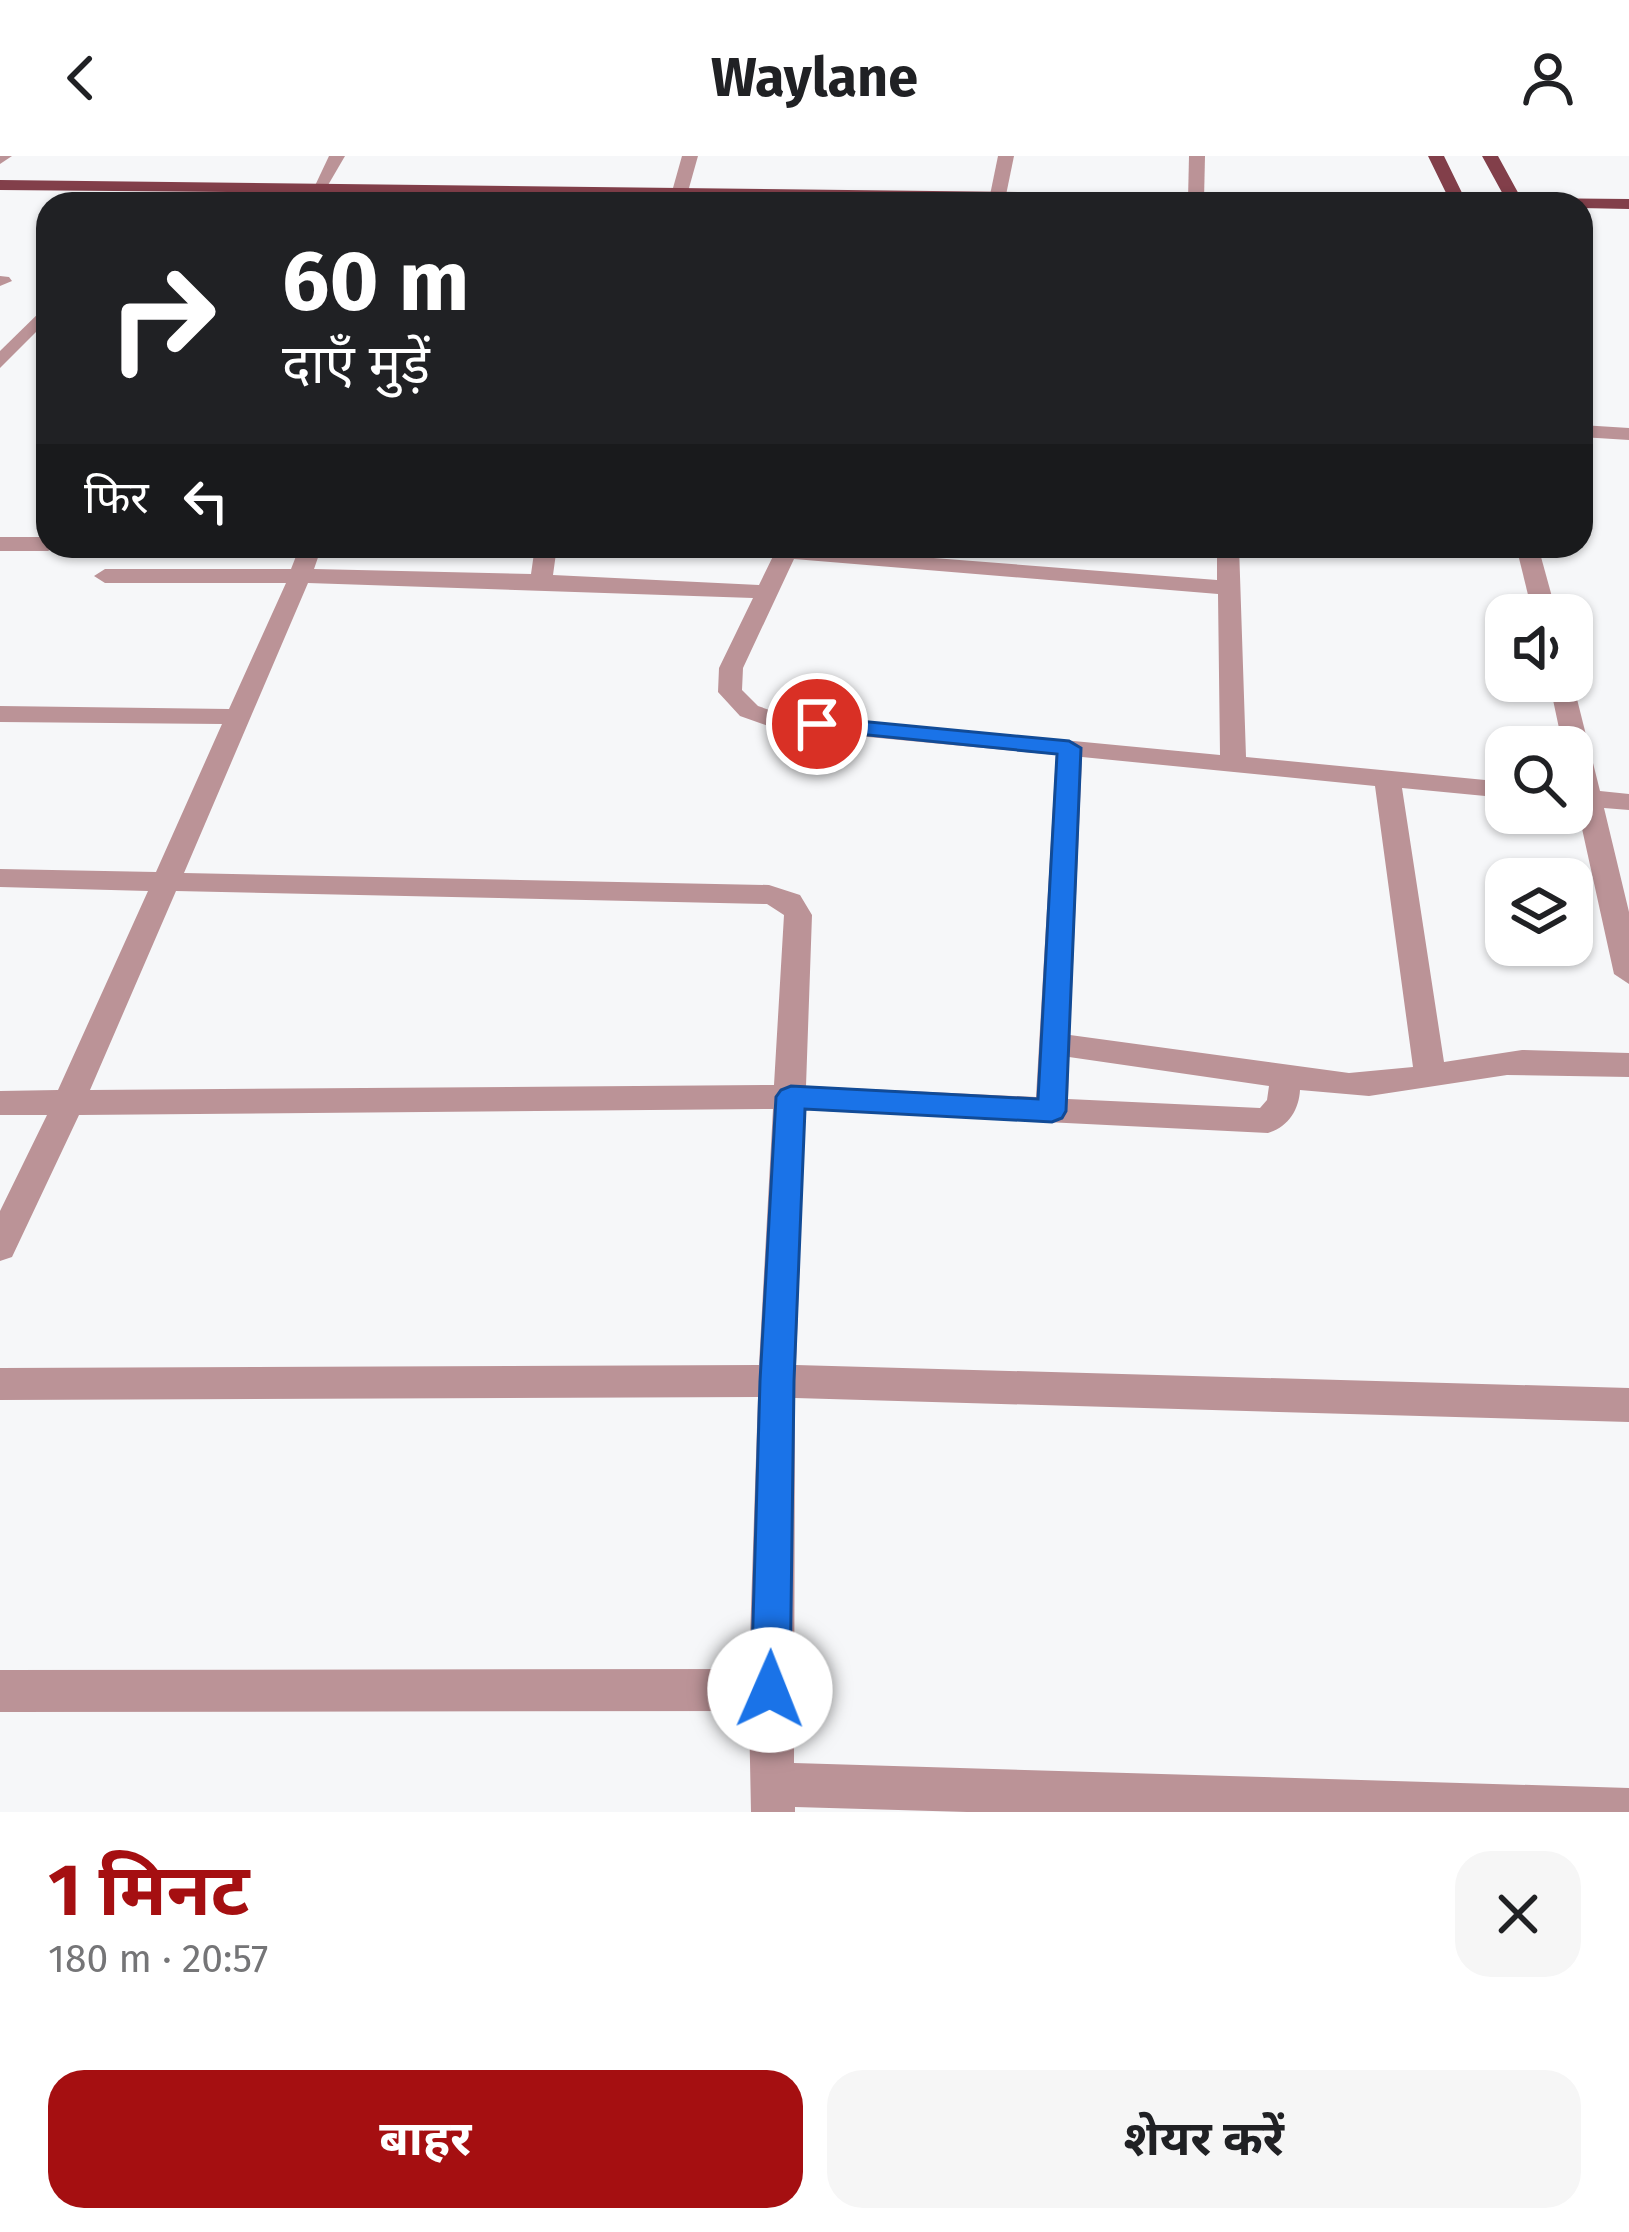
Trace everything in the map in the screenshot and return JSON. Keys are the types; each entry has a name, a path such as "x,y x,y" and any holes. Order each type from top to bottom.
{"main road":[{"path":"1436,156 1454,192"},
{"path":"1490,156 1509,192"},
{"path":"0,185 350,192"},
{"path":"0,198 36,199"},
{"path":"1593,204 1629,204"},
{"path":"1593,220 1629,221"}],"street":[{"path":"318,189 337,156"},
{"path":"681,192 690,156"},
{"path":"999,192 1006,156"},
{"path":"1196,192 1197,156"},
{"path":"0,362 36,322"},
{"path":"1593,432 1629,434"},
{"path":"0,544 36,544"},
{"path":"0,1247 69,1102 307,558"},
{"path":"541,581 544,558"},
{"path":"783,558 731,668 730,692 749,711 775,720 1485,788"},
{"path":"890,558 1229,588"},
{"path":"1228,558 1232,764"},
{"path":"1531,558 1540,594"},
{"path":"105,576 541,581 764,592"},
{"path":"0,714 238,717"},
{"path":"1052,1111 1069,748"},
{"path":"1387,779 1430,1073"},
{"path":"1593,798 1629,802"},
{"path":"1591,834 1629,974"},
{"path":"0,878 769,895 790,902 798,915 777,1381 770,1690 773,1798 1629,1810"},
{"path":"1054,1044 1349,1085 1394,1086 1430,1073 1514,1062 1629,1065"},
{"path":"0,1103 791,1097 1268,1121 1282,1104 1286,1073"},
{"path":"0,1384 777,1381 1629,1405"},
{"path":"0,1691 770,1690"}],"route":[{"path":"770,1690 777,1381 791,1097 1052,1111 1069,748 817,724"}]}
